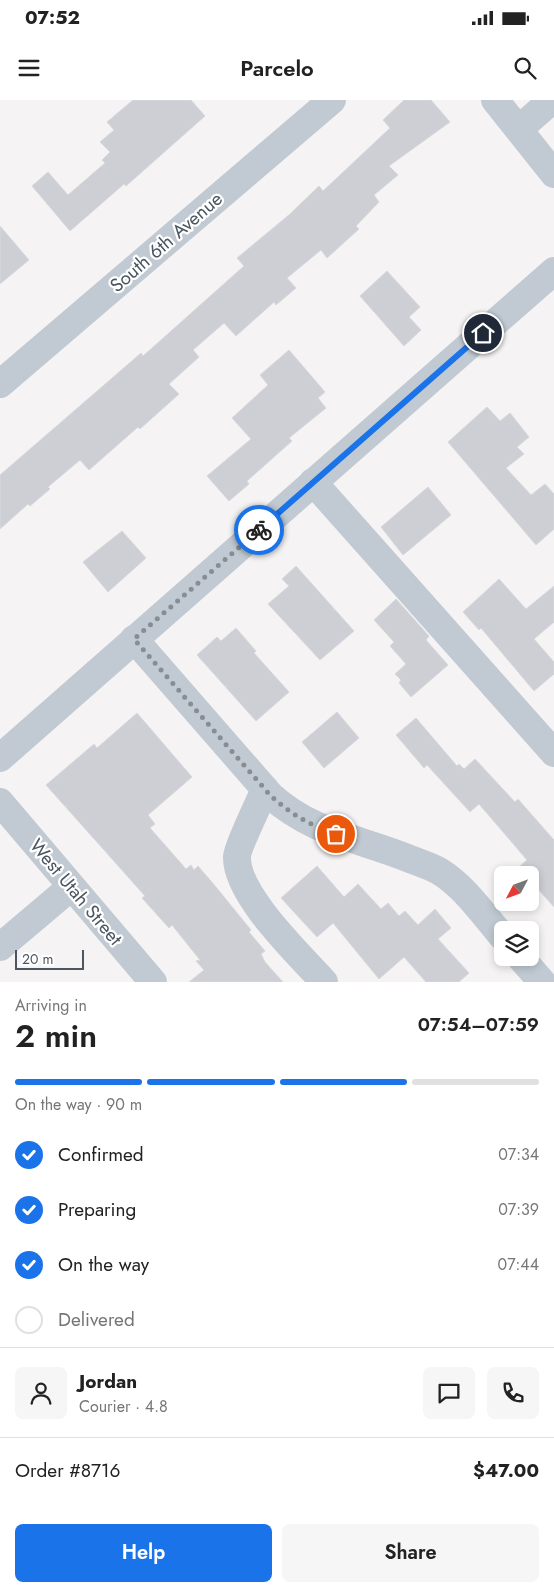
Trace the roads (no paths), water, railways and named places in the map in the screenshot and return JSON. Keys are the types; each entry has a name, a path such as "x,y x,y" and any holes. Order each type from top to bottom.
{"street":[{"name":"South 6th Avenue","path":"0,384 332,100"},
{"path":"495,100 554,174"},
{"path":"519,129 552,100"},
{"path":"0,758 554,271"},
{"path":"313,482 554,753"},
{"path":"134,639 265,789 286,810 320,829 394,852 438,871 463,890 494,927"},
{"path":"265,789 237,856 244,886 274,927 324,982"},
{"name":"West Utah Street","path":"0,802 153,982"},
{"path":"0,948 71,887"},
{"path":"528,966 542,982"}]}
